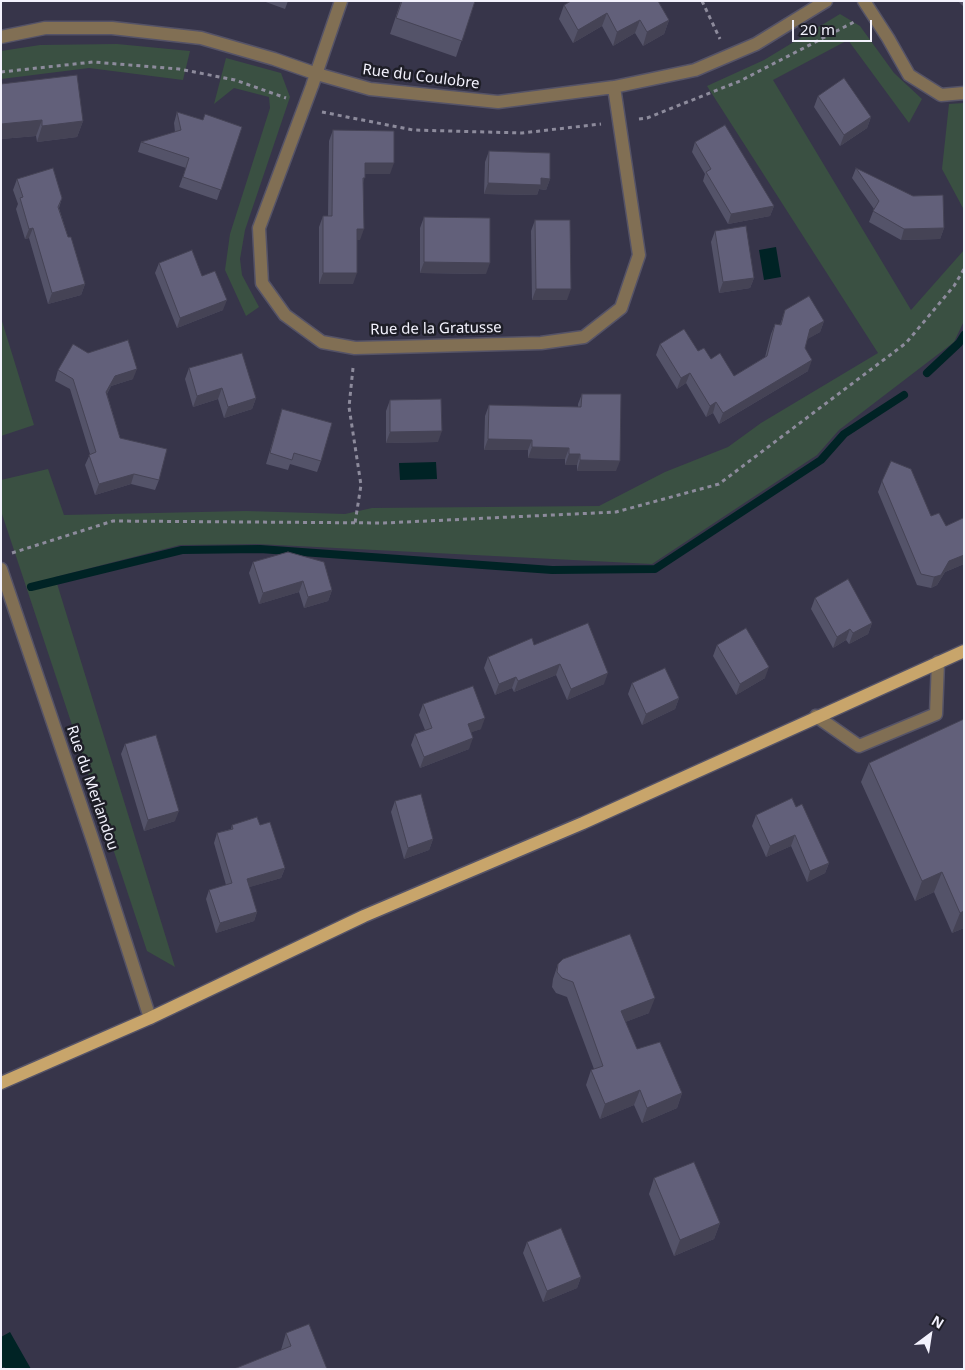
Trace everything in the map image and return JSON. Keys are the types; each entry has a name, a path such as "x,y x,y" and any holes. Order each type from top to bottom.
{"main road":[{"path":"1,1083 150,1018 364,916 583,823 964,650"}],"street":[{"name":"Rue de la Gratusse","path":"341,1 317,74 259,228 262,283 285,314 322,342 355,348 541,343 584,337 620,308 639,255 614,87"},
{"name":"Rue du Coulobre","path":"1,38 45,28 112,28 201,38 370,89 498,102 614,87 695,70 756,44 826,1"},
{"path":"864,1 909,75 941,94 964,93"},
{"name":"Rue du Merlandou","path":"1,569 94,844 150,1018"},
{"path":"816,716 859,746 936,714 938,662"}],"path":[{"path":"702,1 728,55"},
{"path":"11,554 113,521 384,523 616,512 719,484 906,344 954,286 964,269"},
{"path":"355,348 349,407 361,484 355,523"}],"shaded area":[{"path":"840,14 860,26 894,73 922,99 909,123 848,40 773,80 911,310 964,250 964,321 954,342 839,430 817,455 652,564 257,544 180,545 55,577 175,967 147,951 1,511 1,480 48,469 64,515 246,511 345,514 372,508 599,506 665,472 728,447 761,423 878,353 707,86 764,60"},
{"path":"117,44 190,51 183,80 89,68 1,79 1,51 40,45"},
{"path":"226,58 281,73 290,97 245,230 240,259 242,275 259,307 246,316 225,270 230,234 270,108 269,97 234,88 214,104"},
{"path":"964,103 964,210 942,169 949,104"},
{"path":"776,247 781,277 764,280 759,250"},
{"path":"1,318 34,425 1,436"},
{"path":"436,462 437,479 400,480 399,463"},
{"path":"10,1332 31,1369 6,1369 4,1367 1,1369 1,1337"}],"building":[{"path":"402,1 475,1 462,41 396,18"},
{"path":"571,1 658,1 669,20 647,32 640,20 617,32 607,13 578,30 564,5"},
{"path":"77,75 83,121 42,126 42,120 1,124 1,84"},
{"path":"844,78 871,117 844,135 818,96"},
{"path":"177,112 203,120 205,114 242,127 221,190 183,177 189,158 141,142 181,130"},
{"path":"725,125 774,206 731,214 706,172 711,169 695,142"},
{"path":"333,130 394,131 394,163 365,163 365,178 363,178 364,229 357,229 357,273 323,273 323,216 332,216"},
{"path":"489,151 550,153 550,179 541,178 541,185 488,183"},
{"path":"53,168 62,198 58,207 68,237 71,237 85,284 52,293 33,228 29,229 20,198 23,197 17,179"},
{"path":"856,168 913,196 943,195 944,228 904,229 873,211 879,201"},
{"path":"424,217 490,218 490,263 424,262"},
{"path":"535,220 570,220 571,289 536,289"},
{"path":"746,226 754,278 723,282 715,231"},
{"path":"192,250 202,276 215,271 227,300 180,318 159,263"},
{"path":"809,296 824,321 810,329 805,348 812,360 723,413 716,402 710,406 690,373 681,378 660,344 684,329 698,351 704,348 711,359 720,353 734,376 767,356 775,324 781,325 785,310"},
{"path":"128,340 137,369 115,376 106,392 120,438 167,449 159,480 134,474 99,484 89,455 96,452 73,379 58,370 73,344 88,353"},
{"path":"242,353 256,398 228,407 222,388 197,396 189,368"},
{"path":"582,394 621,394 620,461 580,460 580,454 569,454 569,448 532,447 532,440 488,439 489,405 581,407"},
{"path":"441,399 442,431 390,432 390,400"},
{"path":"282,409 332,423 321,461 294,453 292,460 270,453"},
{"path":"891,461 911,469 931,516 939,513 946,526 964,518 964,555 949,561 941,575 934,577 921,574 882,481"},
{"path":"288,552 324,562 332,590 308,597 303,581 263,593 253,562"},
{"path":"848,579 872,623 853,633 850,629 837,637 815,598"},
{"path":"588,623 608,673 571,689 560,664 518,681 516,677 499,684 488,657 532,638 534,645"},
{"path":"746,628 769,667 740,684 717,645"},
{"path":"665,668 679,698 646,714 632,683"},
{"path":"473,686 485,718 468,724 473,738 424,757 415,734 432,728 423,704"},
{"path":"964,719 964,911 960,913 942,872 922,881 869,763"},
{"path":"156,735 179,811 148,820 125,744"},
{"path":"421,794 433,839 408,848 395,801"},
{"path":"792,798 796,807 802,804 829,863 810,871 795,835 770,846 756,815"},
{"path":"257,817 260,825 270,822 285,868 247,879 257,912 220,923 209,890 232,883 217,833 233,829 232,825"},
{"path":"630,934 655,998 621,1011 637,1049 660,1042 682,1093 647,1108 640,1090 605,1104 591,1070 603,1066 573,982 562,978 557,972 558,964 563,959"},
{"path":"694,1162 720,1223 680,1240 654,1178"},
{"path":"561,1228 581,1277 547,1291 527,1242"},
{"path":"309,1324 327,1369 234,1369 291,1346 286,1333"}],"waterway":[{"path":"927,373 959,343 964,335"},
{"path":"31,587 182,550 260,549 552,570 655,569 821,460 844,434 904,395"}]}
